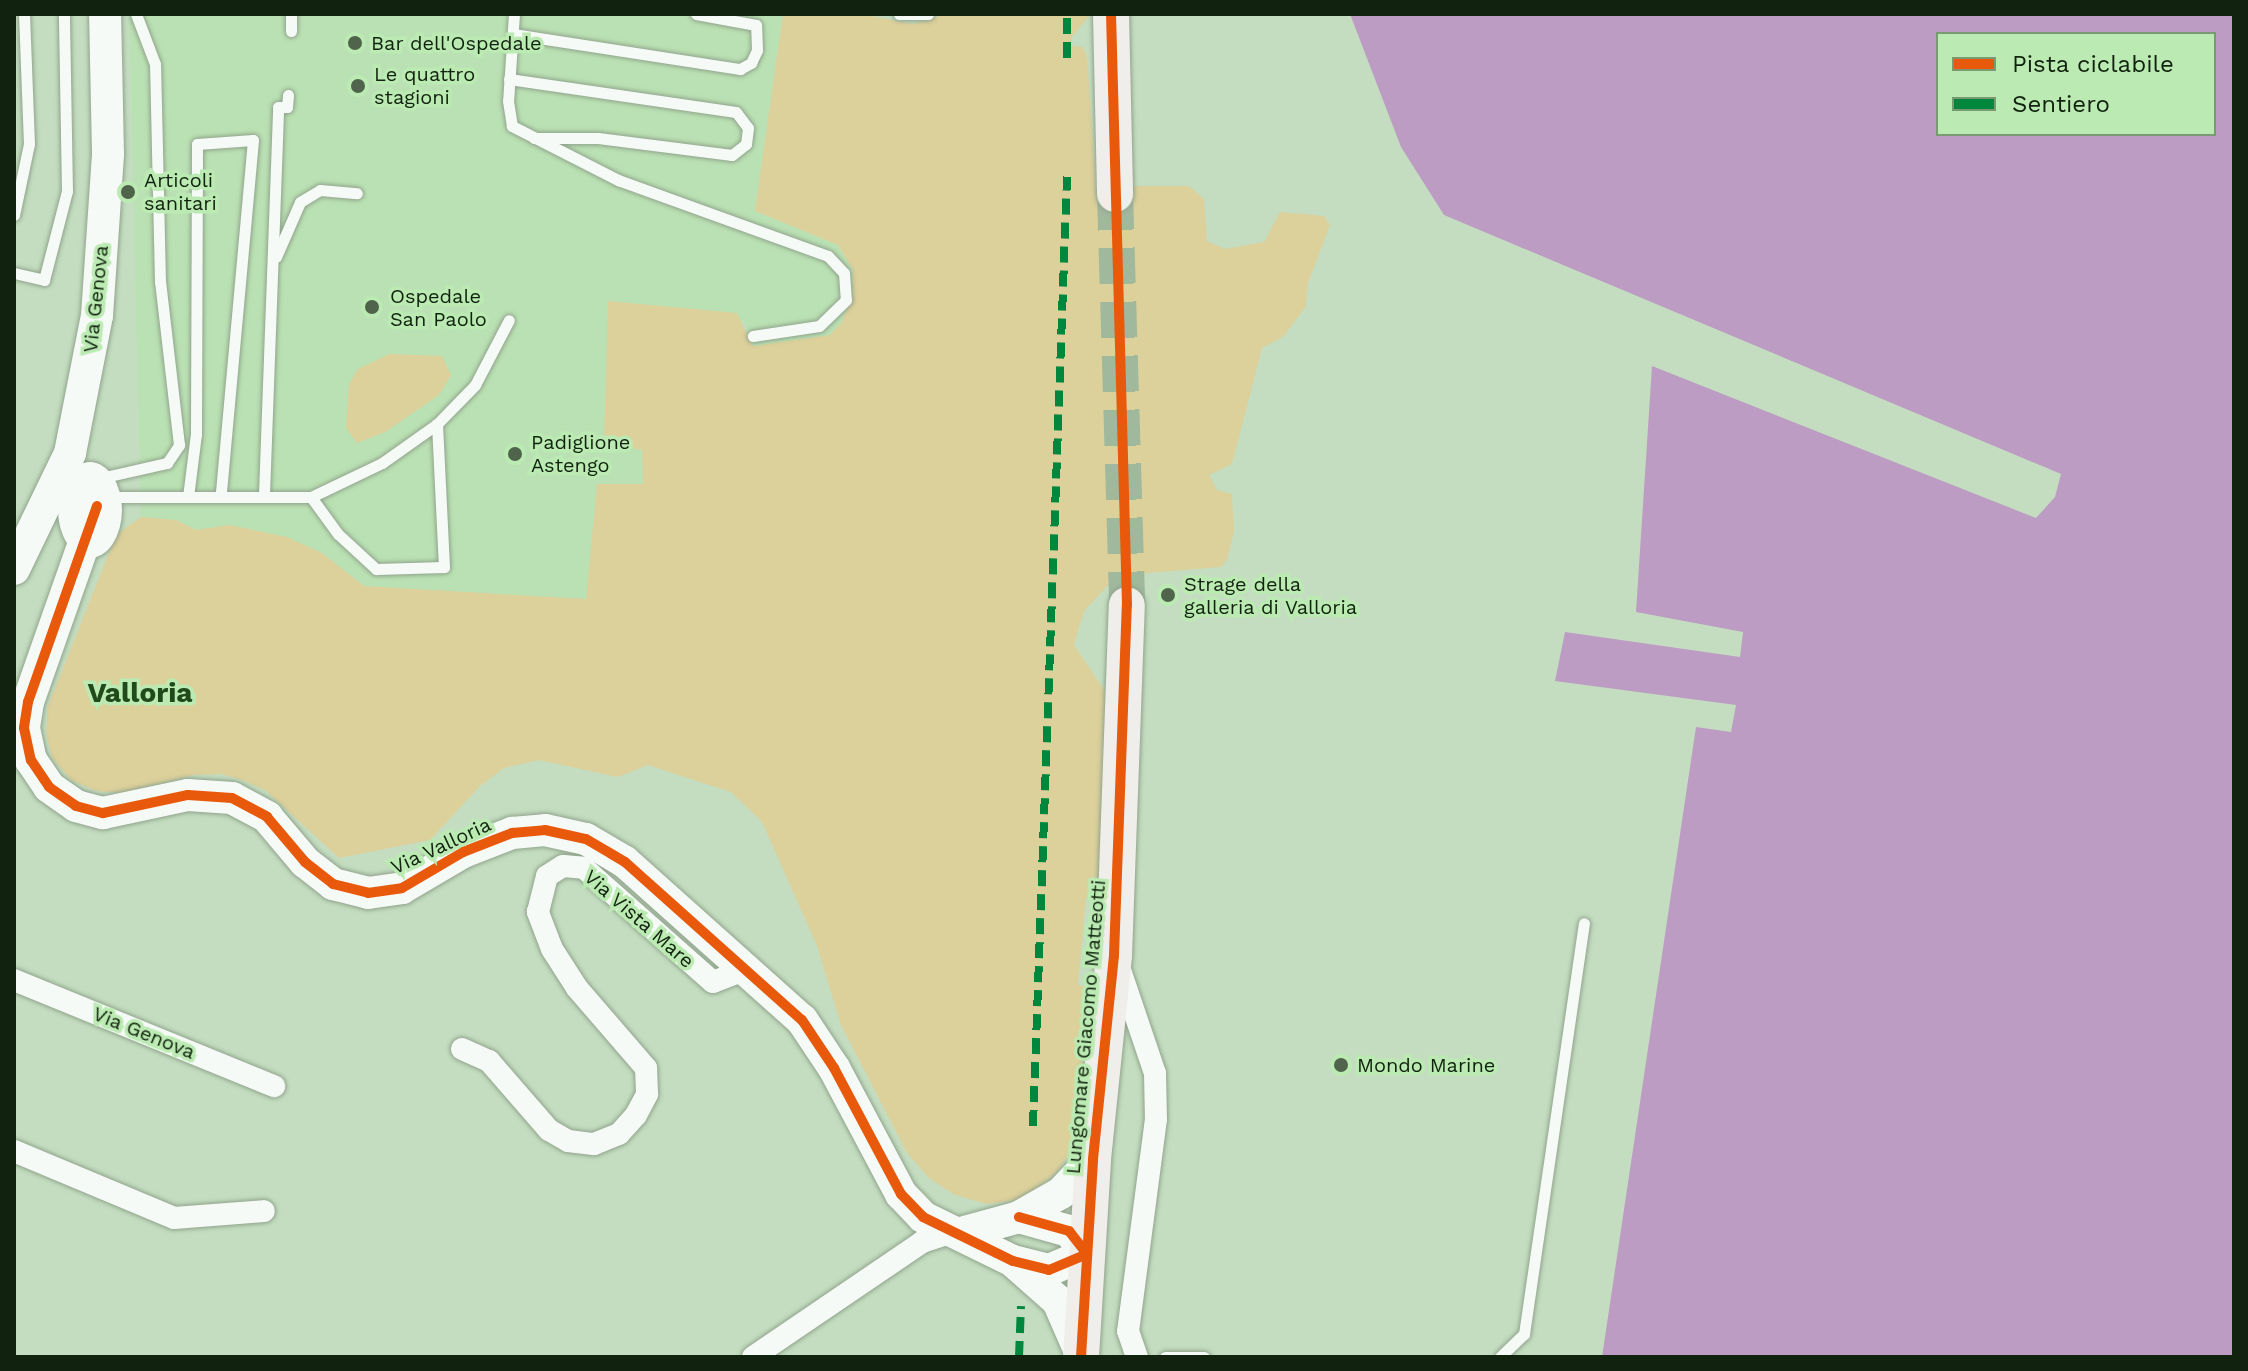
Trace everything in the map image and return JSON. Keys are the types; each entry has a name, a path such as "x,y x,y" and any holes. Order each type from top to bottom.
{"main road":[{"path":"1111,14 1115,194"},
{"name":"Lungomare Giacomo Matteotti","path":"1081,1355 1093,1159 1114,955 1127,605"}],"street":[{"name":"Via Genova","path":"14,569 87,488 76,433 97,316 108,154 105,14"},
{"name":"Via Valloria","path":"87,488 28,702 24,728 31,760 49,787 67,800 103,813 188,795 232,798 267,817 305,862 333,884 368,893 402,888 463,852 512,833 545,830 586,839 625,862 817,1040 901,1194 923,1217 1013,1261"},
{"name":"Via Vista Mare","path":"462,1049 489,1061 549,1130 568,1141 594,1144 619,1134 636,1115 647,1094 646,1068 577,988 552,949 538,912 547,876 563,866 584,868 713,982 745,970"},
{"path":"1114,955 1155,1073 1156,1119 1128,1331 1137,1357"},
{"name":"Via Genova","path":"14,980 274,1086"},
{"path":"14,1151 174,1218 264,1211"},
{"path":"753,1357 922,1242 1019,1217 1061,1193 1093,1159"},
{"path":"1013,1261 1049,1270 1087,1254 1069,1231 1019,1217"},
{"path":"1013,1261 1058,1301 1081,1355"}],"lane":[{"path":"14,215 29,144 24,14"},
{"path":"14,273 44,280 67,191 64,14"},
{"path":"87,488 167,463 179,445 160,282 155,64 136,14"},
{"path":"291,14 291,31"},
{"path":"514,14 509,79 512,126 529,138 618,180 828,256 844,273 846,300 819,326 753,336"},
{"path":"513,34 740,69 751,63 757,50 756,25 696,14"},
{"path":"899,14 928,14"},
{"path":"509,79 736,112 748,128 746,144 732,155 708,156 598,138 529,138"},
{"path":"264,494 278,107 287,107 288,95"},
{"path":"188,497 196,434 197,144 253,140 221,495"},
{"path":"272,269 300,202 320,190 357,193"},
{"path":"87,488 188,497 264,494 311,497 382,463 437,424 475,385 509,320"},
{"path":"311,497 338,534 376,569 444,567 437,424"},
{"path":"1500,1357 1524,1334 1584,923"},
{"path":"1165,1357 1204,1357"}],"shaded area":[{"name":"Ospedale San Paolo","path":"129,14 783,14 755,211 838,245 853,270 852,295 842,322 830,335 812,341 752,346 744,320 643,450 643,484 597,485 587,600 364,586 229,525 196,530 176,520 141,517"},
{"path":"783,14 861,14 913,24 946,14 1091,14 1072,37 1072,46 1083,47 1087,57 1096,186 1189,186 1204,199 1207,241 1225,249 1264,242 1280,212 1324,216 1330,225 1308,283 1306,306 1284,336 1262,348 1232,464 1209,475 1217,490 1232,494 1234,531 1227,560 1221,567 1147,573 1111,582 1085,610 1079,627 1074,645 1106,693 1102,901 1086,897 1078,985 1091,987 1074,1147 1057,1172 1025,1199 987,1204 955,1195 929,1178 907,1153 841,1025 817,946 762,822 731,792 648,765 618,777 539,760 504,768 480,786 430,840 339,858 266,791 245,781 221,774 194,775 123,793 96,791 71,780 52,758 46,733 48,706 116,535 141,517 176,520 196,530 229,525 287,537 322,553 364,586 586,599 597,484 643,484 642,450 604,443 608,301 737,313 753,346 830,335 842,322 852,295 853,270 838,245 755,211"},
{"path":"1350,14 2234,14 2234,1357 1602,1357 1696,727 1731,732 1736,705 1555,681 1565,632 1740,657 1743,632 1636,612 1652,366 2036,518 2055,497 2061,474 1444,215 1401,147"},
{"path":"389,354 442,356 451,375 439,395 385,432 357,443 346,428 349,384 358,369"}],"tunnel":[{"path":"1115,194 1127,605"}],"marked path":[{"path":"1067,14 1067,58"},
{"path":"1033,1126 1067,177"},
{"path":"1019,1357 1021,1306"}],"cycle path":[{"path":"1081,1357 1093,1159 1114,955 1127,605 1111,14"},
{"path":"97,506 28,702 24,728 31,760 49,787 76,806 103,813 188,795 232,798 267,817 305,862 333,884 368,893 402,888 463,852 512,833 545,830 586,839 625,862 802,1020 834,1068 901,1194 923,1217 1013,1261 1049,1270 1087,1254 1069,1231 1019,1217"}],"place":[{"name":"Bar dell'Ospedale","path":"355,43"},
{"name":"Le quattro stagioni","path":"358,86"},
{"name":"Articoli sanitari","path":"128,192"},
{"name":"Ospedale San Paolo","path":"372,307"},
{"name":"Padiglione Astengo","path":"515,454"},
{"name":"Strage della galleria di Valloria","path":"1168,595"},
{"name":"Mondo Marine","path":"1341,1065"}],"district":[{"name":"Valloria","path":"140,693"}]}
